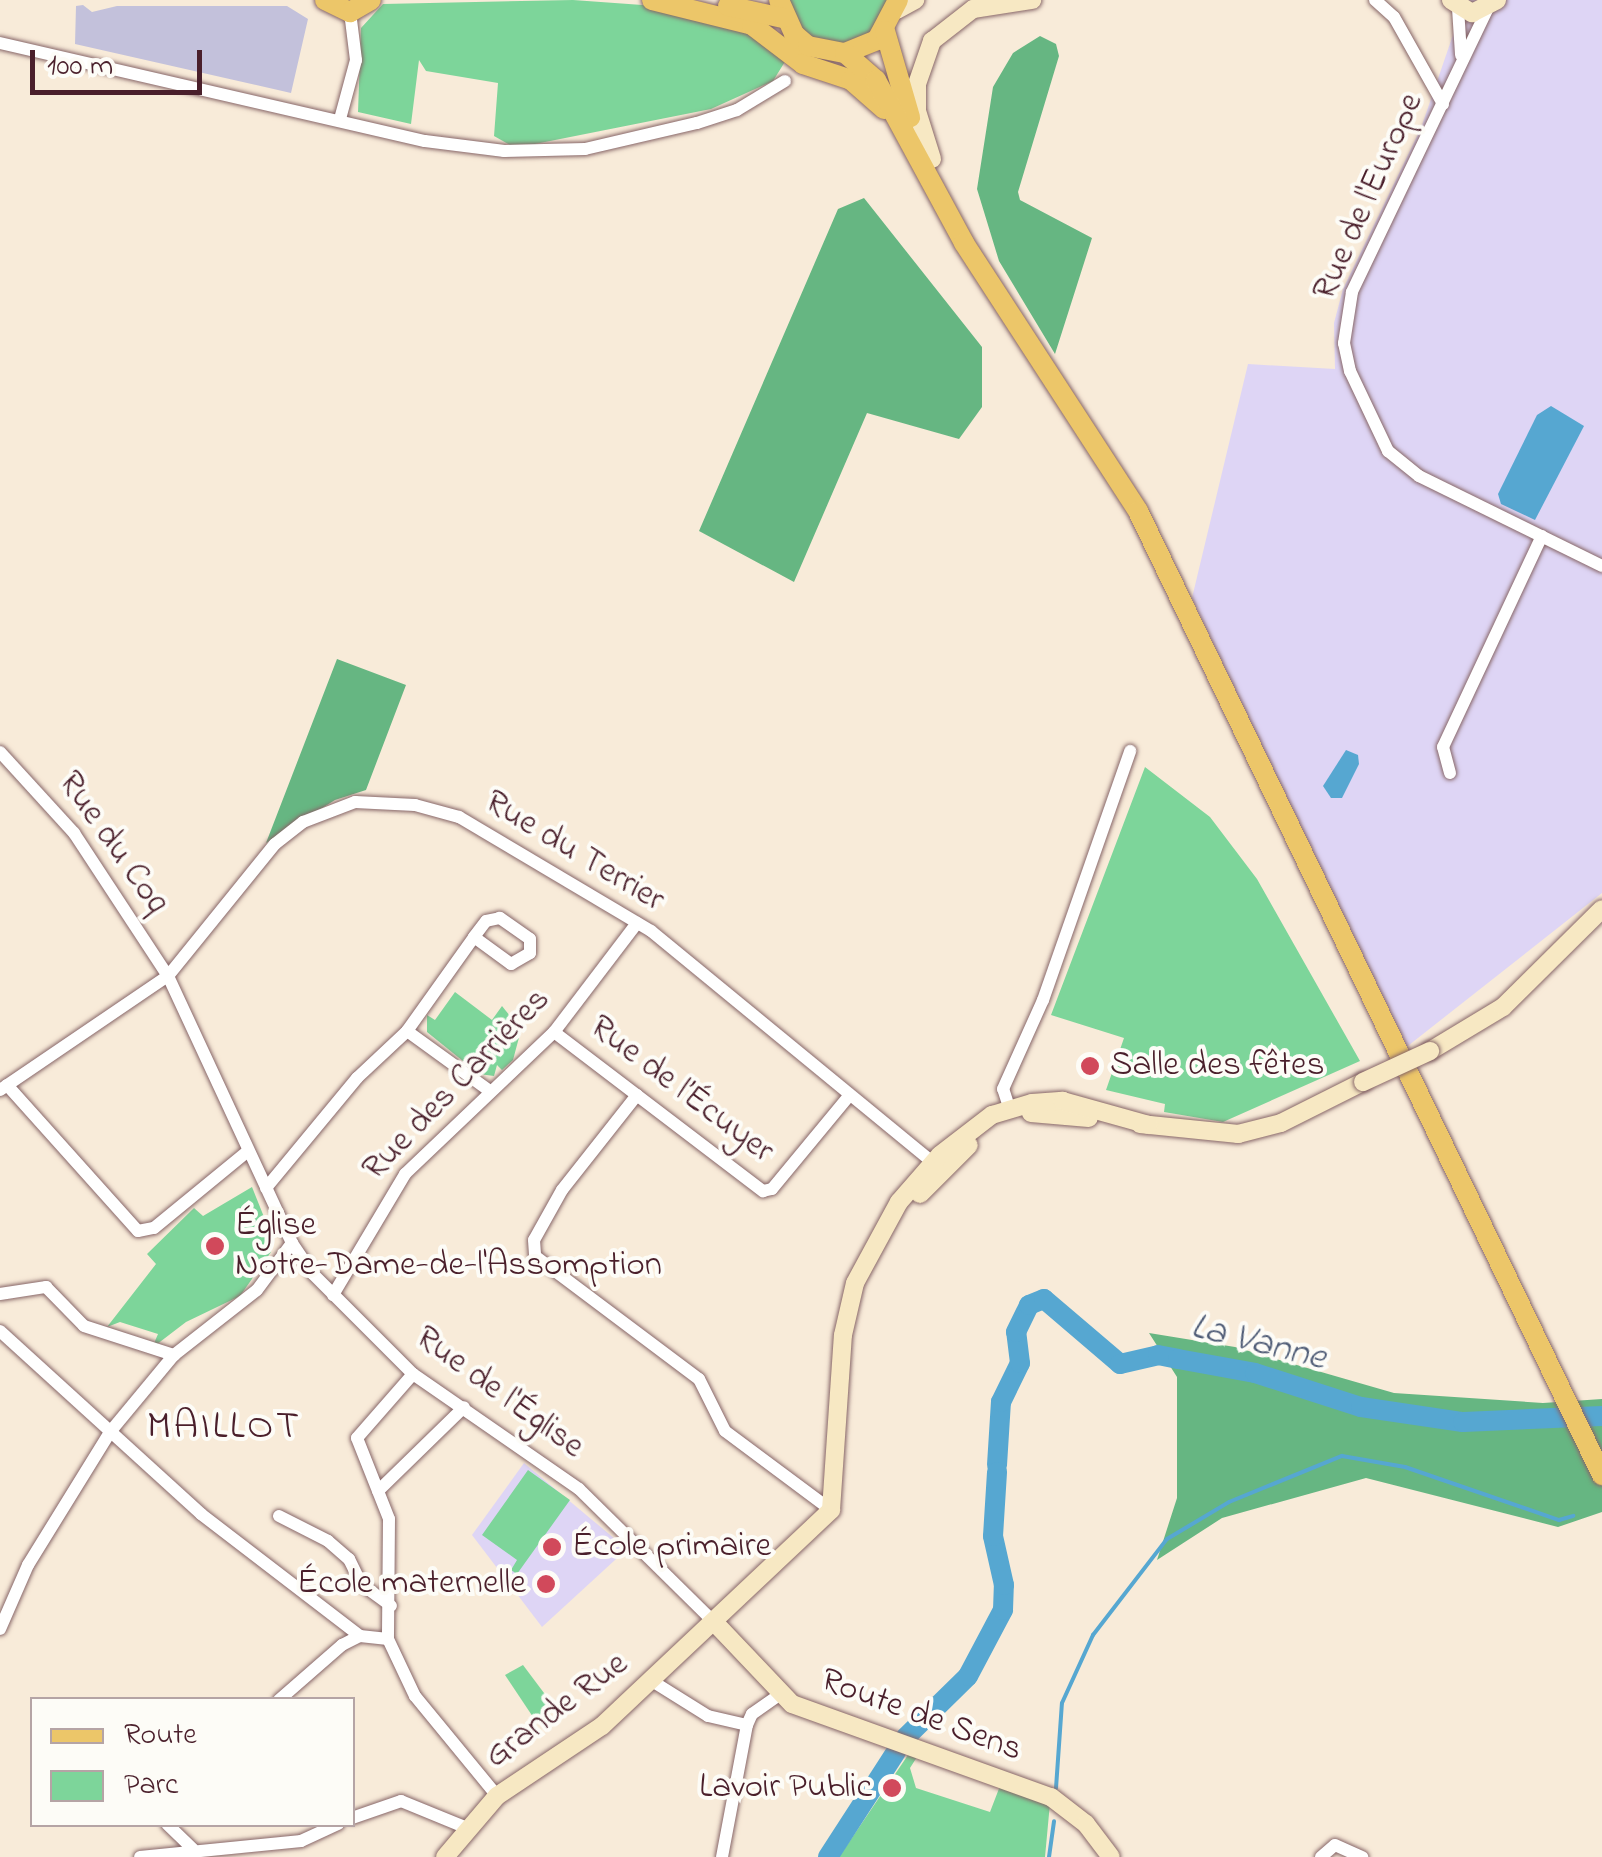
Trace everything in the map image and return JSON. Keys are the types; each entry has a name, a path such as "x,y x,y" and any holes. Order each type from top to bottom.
{"main road":[{"path":"324,0 350,12 370,0"},
{"path":"652,0 752,24 803,64 852,80 879,102 926,159"},
{"path":"697,0 781,9 808,46 845,54 876,80 926,159 978,258 1097,440 1183,598 1602,1474"},
{"path":"845,54 886,32 903,3"},
{"path":"886,32 901,100 926,159"}],"street":[{"path":"926,159 916,84 932,41 973,9 1032,0"},
{"path":"1375,0 1394,16 1443,104"},
{"path":"1454,4 1492,5"},
{"name":"Rue de l'Europe","path":"1454,4 1462,44 1457,76"},
{"name":"Rue de l'Europe","path":"1492,5 1352,292 1344,343 1350,371 1388,451 1419,476 1602,566"},
{"path":"340,120 356,60 350,12"},
{"path":"0,43 468,146 585,149 737,110 785,81"},
{"path":"1450,773 1443,747 1542,536"},
{"path":"1009,1112 1003,1089 1043,1000 1130,751"},
{"name":"Rue du Coq","path":"0,752 74,833 168,976"},
{"name":"Rue du Terrier","path":"3,1088 168,976 275,844 321,812 355,802 415,805 459,817 637,923 938,1166"},
{"path":"831,1510 846,1316 860,1267 888,1222 968,1129 1009,1112 1064,1101 1149,1125 1238,1134 1281,1123 1430,1051 1503,1007 1602,909"},
{"name":"Rue des Carrières","path":"333,1295 387,1197 490,1091 554,1032 637,923"},
{"path":"266,1188 358,1078 407,1031 474,938"},
{"name":"Rue de l'Église","path":"168,976 292,1243 333,1295 413,1374 579,1489 716,1624"},
{"path":"407,1031 490,1091"},
{"name":"Rue de l’Écuyer","path":"554,1032 767,1192 849,1096"},
{"path":"3,1088 138,1231 154,1228 248,1150"},
{"path":"637,1095 562,1190 534,1240 536,1256 698,1378 725,1432 831,1510"},
{"path":"0,1629 28,1565 110,1432 174,1355 257,1290 292,1243"},
{"path":"0,1294 46,1287 84,1326 174,1355"},
{"path":"0,1331 201,1514 360,1636 388,1638"},
{"path":"413,1374 357,1438 390,1519 388,1638 415,1696 497,1796"},
{"path":"378,1491 464,1407"},
{"name":"Grande Rue","path":"445,1857 497,1796 583,1741 716,1624 831,1510"},
{"path":"279,1516 328,1541 349,1560 361,1584 390,1606"},
{"name":"Route de Sens","path":"716,1624 781,1694 806,1712 1058,1801 1111,1857"},
{"path":"283,1697 360,1636"},
{"path":"652,1681 708,1716 747,1725"},
{"path":"722,1857 747,1725 752,1714 781,1694"},
{"path":"355,1817 401,1801 467,1828"},
{"path":"170,1827 193,1849"},
{"path":"140,1857 301,1841 331,1827"},
{"path":"1321,1857 1335,1846 1362,1857"}],"shaded area":[{"path":"1465,0 1602,0 1602,893 1404,1049 1192,598 1248,364 1335,369 1334,323 1343,289 1421,128"},
{"path":"83,5 92,12 117,6 287,6 308,19 291,93 75,44 76,6"},
{"name":"École primaire","path":"524,1463 627,1549 542,1627 472,1535"}],"green space":[{"path":"573,0 670,7 740,26 786,60 773,81 711,109 535,144 510,145 494,136 498,83 426,71 419,60 411,124 358,112 361,28 383,4"},
{"path":"785,0 891,0 864,40 829,46 797,28"},
{"path":"1040,36 1056,44 1059,56 1018,192 1020,200 1092,238 1055,354 999,261 977,189 993,87 1013,53"},
{"path":"864,198 982,347 982,407 959,439 867,413 794,582 699,531 838,209"},
{"path":"337,659 406,685 366,790 335,800 266,843"},
{"path":"1145,767 1210,817 1257,879 1360,1061 1223,1122 1164,1112 1165,1104 1106,1090 1124,1038 1051,1015"},
{"path":"455,992 492,1020 502,1006 521,1030 513,1060 502,1070 497,1065 494,1076 479,1074 427,1032 427,1015 435,1020"},
{"path":"252,1187 272,1237 271,1252 240,1296 186,1322 152,1348 158,1334 120,1322 107,1327 156,1264 147,1254 194,1208 203,1216"},
{"path":"1149,1333 1235,1347 1394,1393 1543,1403 1602,1399 1602,1512 1558,1527 1366,1478 1222,1518 1157,1560 1177,1498 1177,1377"},
{"path":"528,1470 570,1500 517,1574 511,1570 517,1560 482,1535"},
{"path":"523,1665 556,1709 537,1723 505,1675"},
{"path":"908,1755 917,1757 910,1768 916,1788 990,1812 1000,1786 1050,1803 1045,1857 839,1857"}],"water":[{"path":"1551,406 1584,426 1535,520 1501,504 1498,494 1537,415"},
{"path":"1346,750 1358,755 1359,764 1342,798 1331,798 1323,786"}],"waterway":[{"name":"La Vanne","path":"997,1465 1001,1402 1020,1363 1016,1332 1029,1305 1044,1299 1120,1364 1158,1355 1255,1373 1361,1407 1463,1422 1602,1416"},
{"path":"1056,1788 1062,1703 1093,1635 1167,1539 1229,1502 1342,1456 1405,1467 1559,1520 1573,1516"},
{"name":"La Vanne","path":"905,1738 968,1676 1003,1610 1004,1585 993,1536 997,1472"},
{"name":"La Vanne","path":"828,1857 896,1752"},
{"path":"1049,1857 1054,1821"}],"place":[{"name":"Salle des fêtes","path":"1090,1066"},
{"name":"Église Notre-Dame-de-l'Assomption","path":"215,1246"},
{"name":"École primaire","path":"552,1547"},
{"name":"École maternelle","path":"546,1584"},
{"name":"Lavoir Public","path":"892,1788"}],"district":[{"name":"MAILLOT","path":"224,1428"}]}
